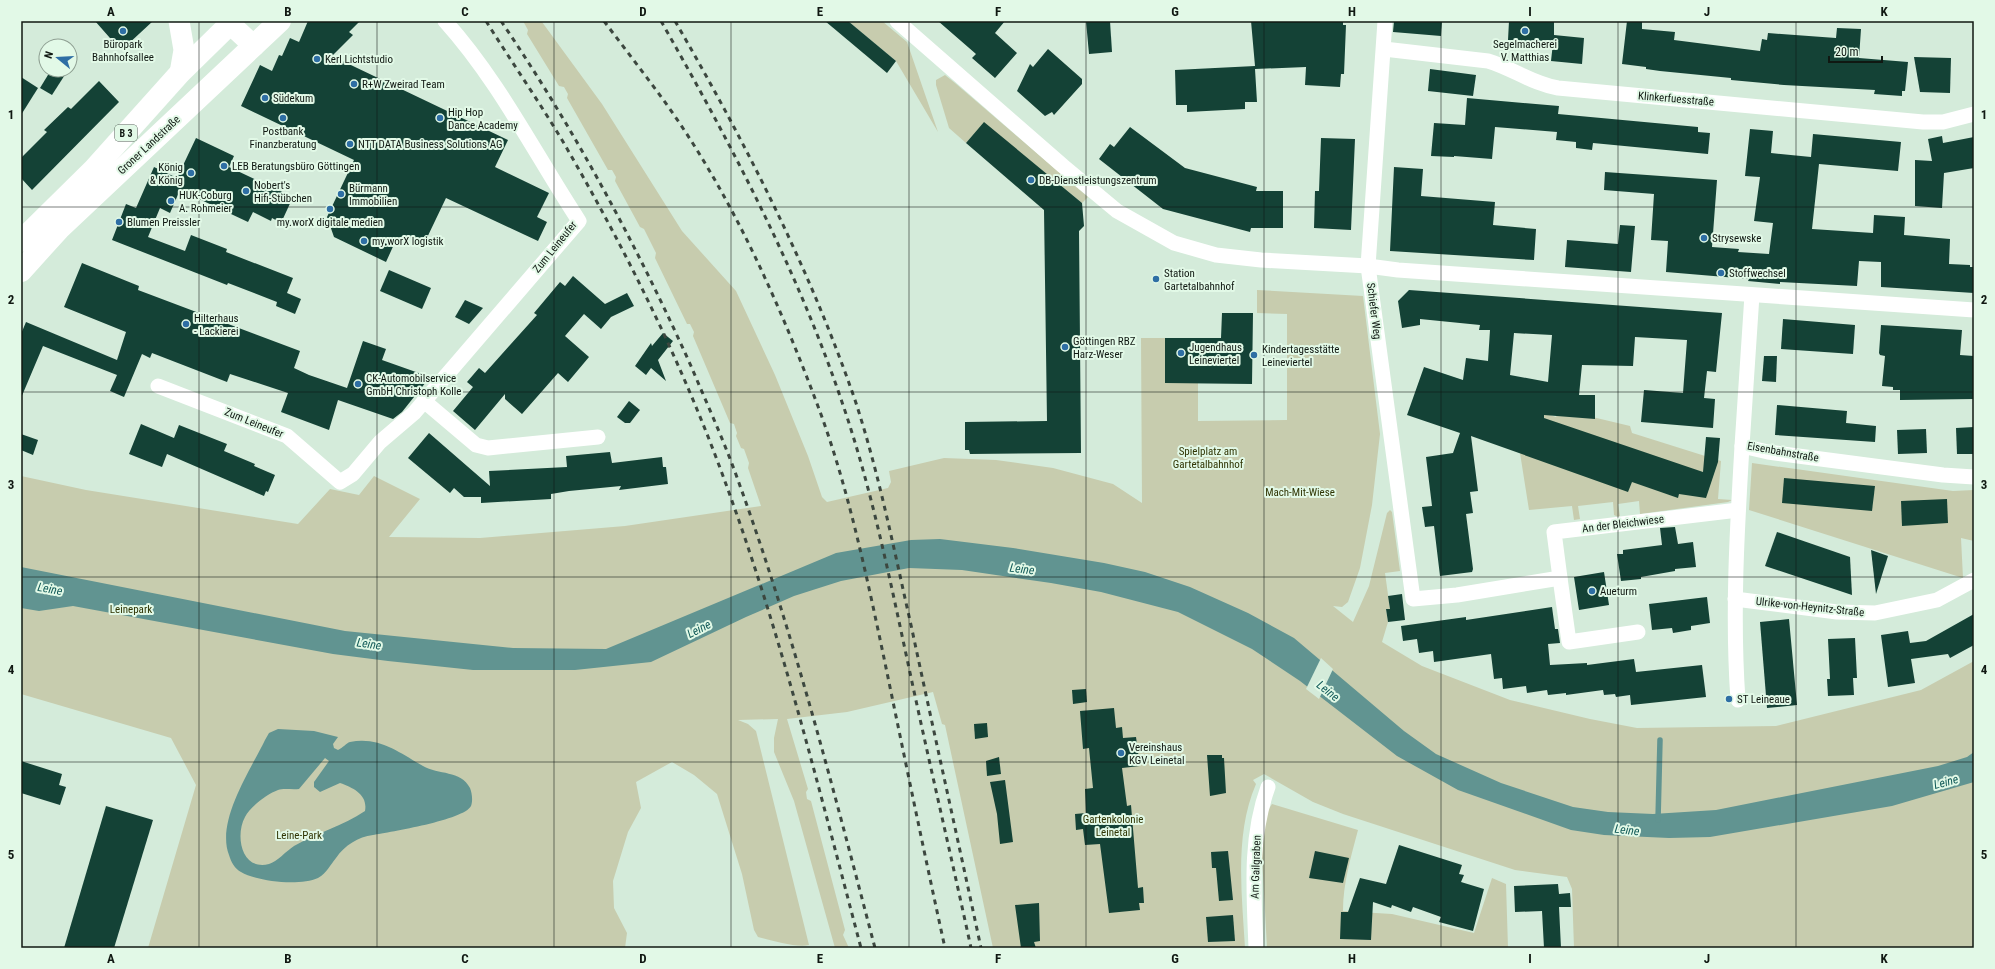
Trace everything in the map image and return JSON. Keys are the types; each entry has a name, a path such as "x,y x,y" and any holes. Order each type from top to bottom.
{"main road":[{"path":"179,21 184,50 180,73"},
{"name":"Groner Landstraße","path":"21,271 59,229 280,21"},
{"path":"230,22 254,46"},
{"name":"Groner Landstraße","path":"21,241 94,169 180,73 230,22"}],"street":[{"name":"Zum Leineufer","path":"158,386 287,436 340,482 353,474 380,442 414,413 579,221 506,102 465,43 445,21"},
{"path":"897,21 1063,166 1117,211 1174,243 1216,255 1261,260 1368,266 1406,270 1974,310"},
{"name":"Schiefer Weg","path":"1385,21 1368,266 1413,599 1457,595 1560,578"},
{"name":"Klinkerfuesstraße","path":"1384,49 1488,61 1502,65 1545,86 1558,88 1923,122 1943,122 1974,114"},
{"name":"Eisenbahnstraße","path":"1752,295 1742,446 1768,452 1929,473 1974,477"},
{"path":"424,401 476,445 488,448 598,437"},
{"path":"1738,700 1734,649 1738,510 1742,446"},
{"name":"An der Bleichwiese","path":"1638,632 1569,642 1554,532 1738,510"},
{"name":"Ulrike-von-Heynitz-Straße","path":"1735,599 1837,612 1876,613 1937,600 1974,580"},
{"name":"Am Gailgraben","path":"1256,948 1253,868 1257,825 1268,787"}],"green space":[{"path":"523,21 542,22 602,104 682,231 736,291 775,375 808,456 822,497 827,502 888,488 891,482 889,471 944,458 996,460 1053,468 1113,484 1142,503 1141,338 1165,338 1165,383 1198,383 1198,421 1287,420 1287,314 1257,313 1257,290 1363,296 1380,434 1372,505 1360,568 1348,602 1342,607 1333,606 1353,622 1369,586 1387,513 1390,510 1392,512 1400,571 1385,573 1390,609 1386,609 1388,622 1382,642 1422,666 1510,700 1590,719 1637,728 1776,726 1921,690 1974,661 1974,948 1574,948 1572,889 1567,877 1515,870 1343,814 1313,802 1264,774 1253,780 1256,784 1249,803 1242,844 1241,886 1245,948 993,948 945,725 942,724 933,692 847,712 787,719 808,789 806,792 807,799 811,801 845,930 843,935 849,948 835,948 794,801 774,752 774,738 778,719 738,720 748,724 756,731 809,945 791,945 758,937 754,930 742,874 717,794 694,775 672,762 636,782 641,808 628,832 613,881 614,908 627,933 625,948 148,948 196,785 171,738 21,694 21,476 86,490 298,524 330,489 359,495 374,476 420,499 389,537 480,538 625,526 761,506 748,468 749,463 744,449 741,448 736,436 737,433 734,424 730,423 693,336 694,332 690,324 687,324 655,258 656,253 644,229 640,227 615,181 616,177 612,170 608,170 567,98 568,94 564,87 559,86 527,34 528,30"},
{"path":"848,21 882,21 907,42 938,132 896,61"},
{"path":"945,75 1088,197 1082,203 984,123 966,143 949,128 936,85 936,80"},
{"path":"1559,409 1630,426 1632,433 1721,461 1718,499 1732,500 1728,502 1640,514 1639,501 1618,504 1620,516 1618,517 1614,515 1613,502 1578,506 1580,519 1574,520 1572,506 1529,510 1520,453 1535,410 1556,417"},
{"path":"1752,463 1953,491 1974,490 1974,541 1961,538 1963,578 1749,510"},
{"path":"1272,804 1358,830 1346,880 1343,911 1392,914 1474,933 1492,878 1506,884 1508,948 1267,948 1261,839 1265,815"}],"water":[{"name":"Leine","path":"940,539 1013,548 1104,563 1145,572 1190,587 1248,613 1294,638 1404,731 1436,754 1501,783 1573,807 1608,812 1653,814 1716,810 1938,766 1967,757 1974,752 1974,782 1892,806 1710,837 1669,838 1604,835 1571,830 1458,790 1397,756 1300,681 1252,649 1178,612 1101,592 962,570 909,568 841,581 794,596 651,662 575,670 473,670 388,661 333,654 73,606 39,611 21,608 21,567 345,631 513,648 606,649 836,553 911,540"},
{"path":"278,729 314,731 338,737 333,744 334,748 338,750 347,743 361,741 370,741 389,747 429,769 461,778 470,788 472,797 471,806 455,816 441,821 367,836 357,840 343,849 324,874 318,878 301,882 279,882 248,875 237,869 231,860 226,842 227,827 236,796 269,733","holes":["325,758 329,761 314,782 314,787 320,792 340,783 350,787 362,796 365,811 348,821 294,846 272,863 260,865 252,862 246,857 241,842 242,824 247,813 259,801 269,794 280,789 299,789"]}],"pier":[{"path":"1321,658 1333,669 1319,699 1306,689"}],"building":[{"name":"Büropark Bahnhofsallee","path":"95,21 153,21 126,46 122,42 117,46"},
{"path":"308,21 360,21 349,32 353,35 332,56 508,140 495,167 549,193 537,217 547,222 538,241 446,198 424,244 410,238 407,245 396,240 386,262 334,237 327,217 354,160 241,106 260,65 272,71 279,55 282,56 290,38 299,42"},
{"path":"825,21 848,21 896,61 887,73"},
{"path":"938,21 1005,21 995,33 1017,53 995,78 972,58 976,54"},
{"path":"1086,21 1110,21 1112,52 1089,54"},
{"path":"1251,21 1343,21 1343,25 1346,25 1344,74 1341,74 1340,87 1305,85 1306,67 1255,69 1257,102 1245,102 1245,109 1187,112 1187,105 1176,105 1175,70 1255,66"},
{"path":"1394,21 1442,21 1441,36 1393,32"},
{"path":"1509,21 1554,21 1554,35 1584,38 1582,64 1551,61 1553,43 1508,40"},
{"path":"1627,21 1642,21 1642,29 1675,32 1674,40 1760,51 1762,39 1767,40 1768,33 1836,38 1837,28 1861,29 1859,58 1908,62 1905,91 1902,91 1902,96 1874,94 1875,90 1784,85 1731,80 1731,78 1660,71 1646,69 1646,67 1622,64"},
{"path":"1048,49 1082,79 1082,84 1054,115 1052,112 1045,116 1017,91 1030,64 1033,67"},
{"path":"1914,57 1951,58 1950,93 1920,92"},
{"path":"1430,69 1476,75 1473,96 1428,91"},
{"path":"21,77 38,88 21,115"},
{"path":"46,78 63,78 52,95 40,88"},
{"path":"99,81 119,102 32,190 21,178 21,158 47,132 44,130 68,107 71,109"},
{"path":"1467,98 1559,106 1558,114 1698,127 1698,132 1710,133 1708,154 1593,143 1592,150 1576,148 1576,142 1556,140 1557,132 1495,127 1492,159 1431,156 1434,123 1465,125"},
{"path":"984,122 1082,203 1084,226 1079,231 1081,453 970,454 969,450 965,450 965,422 1047,421 1044,210 966,143"},
{"path":"1130,127 1185,168 1257,187 1256,191 1283,191 1283,228 1251,228 1250,232 1163,209 1099,159 1110,144 1114,147"},
{"path":"1750,129 1773,131 1771,153 1811,157 1813,134 1901,142 1898,171 1819,164 1812,229 1873,233 1874,215 1905,217 1904,235 1950,239 1949,264 1970,265 1970,267 1974,267 1974,293 1881,287 1881,262 1859,261 1857,286 1780,282 1780,284 1748,281 1749,279 1666,272 1668,241 1651,240 1654,194 1604,190 1605,172 1717,180 1712,247 1739,249 1738,252 1769,254 1773,223 1754,221 1760,177 1745,176"},
{"path":"1942,136 1943,143 1974,137 1974,168 1944,173 1942,208 1915,206 1915,160 1932,161 1928,139"},
{"path":"196,138 234,156 229,167 293,197 281,223 272,218 271,221 253,212 248,222 180,190 170,213 160,208 148,237 185,251 191,235 227,249 226,252 293,278 287,293 301,299 295,314 276,306 277,302 228,283 227,285 112,240 126,204 136,208 154,167 177,178"},
{"path":"1321,138 1355,139 1351,230 1314,228 1315,191 1319,191"},
{"path":"1394,167 1423,169 1421,196 1495,202 1493,225 1536,229 1534,260 1390,251"},
{"path":"1620,225 1635,226 1631,272 1565,267 1567,240 1618,244"},
{"path":"82,263 139,286 138,290 300,351 294,368 309,375 347,388 363,341 386,349 382,360 430,377 402,412 393,419 338,400 329,430 281,412 288,393 230,374 227,382 152,353 150,358 142,354 124,397 110,391 117,375 43,346 21,398 21,334 26,322 117,360 126,332 64,307"},
{"path":"389,270 431,288 422,309 380,291"},
{"path":"573,276 605,304 627,293 634,306 611,317 601,329 584,314 565,336 589,357 568,382 558,373 522,414 505,399 505,394 475,430 453,411 473,387 467,382 479,368 485,373 537,315 534,313 560,282 565,286"},
{"path":"1409,290 1722,313 1716,372 1707,371 1704,398 1715,399 1713,428 1641,422 1644,390 1683,393 1687,340 1635,337 1633,366 1582,365 1579,395 1595,395 1595,419 1544,415 1544,418 1703,472 1706,437 1720,438 1718,462 1706,498 1679,494 1678,498 1632,482 1628,492 1471,436 1478,491 1470,492 1473,513 1466,514 1473,569 1472,572 1440,576 1434,526 1425,527 1422,507 1432,506 1426,457 1453,453 1460,433 1407,415 1424,367 1463,380 1466,358 1488,361 1490,330 1479,330 1480,325 1420,319 1420,325 1402,328 1398,301","holes":["1514,333 1552,335 1548,382 1510,375"]},
{"path":"465,300 483,308 469,324 455,317"},
{"path":"1222,313 1253,313 1252,384 1165,383 1165,338 1221,338"},
{"path":"1783,319 1855,325 1853,354 1781,349"},
{"path":"1881,325 1962,330 1960,355 1974,356 1974,399 1900,400 1900,390 1893,390 1893,387 1882,386 1885,356 1880,355 1879,353"},
{"path":"663,333 673,341 658,360 666,381 651,368 646,375 635,366 651,343 652,346"},
{"path":"1764,356 1777,356 1776,382 1762,381"},
{"path":"629,401 640,410 630,423 625,423 617,417"},
{"path":"1777,405 1847,411 1846,423 1876,426 1875,442 1775,435"},
{"path":"141,424 174,438 179,425 227,444 224,451 255,464 254,466 275,475 268,492 266,491 264,496 167,454 162,467 129,454"},
{"path":"1974,427 1974,454 1957,454 1956,428"},
{"path":"1926,429 1927,453 1898,454 1897,430"},
{"path":"429,433 490,486 489,471 567,467 566,456 610,452 612,463 662,457 663,467 666,467 668,484 619,490 621,486 569,491 551,494 551,499 481,503 481,497 464,497 454,488 450,493 408,458"},
{"path":"21,434 38,440 33,455 21,450"},
{"path":"1784,478 1875,486 1872,511 1782,503"},
{"path":"1947,499 1948,523 1902,526 1901,501"},
{"path":"1675,527 1678,544 1693,542 1696,567 1675,569 1675,571 1641,577 1641,579 1621,581 1617,554 1623,554 1623,550 1662,545 1660,528"},
{"path":"1777,532 1850,557 1852,595 1765,566"},
{"path":"1871,550 1888,556 1876,594"},
{"name":"Aueturm","path":"1604,572 1609,605 1579,610 1574,577"},
{"path":"1402,594 1405,620 1388,622 1386,609 1390,609 1388,596"},
{"path":"1707,597 1710,623 1691,626 1691,630 1673,633 1672,628 1652,630 1649,604"},
{"path":"1552,607 1555,629 1558,629 1560,643 1548,644 1550,665 1587,663 1587,665 1634,659 1636,672 1702,665 1706,697 1631,705 1630,695 1616,697 1615,694 1604,695 1603,690 1566,695 1566,693 1548,695 1547,690 1527,693 1526,686 1503,689 1502,678 1494,679 1491,654 1434,662 1433,651 1419,653 1417,639 1403,641 1401,626 1466,617 1466,620"},
{"path":"1974,614 1974,645 1950,658 1948,654 1911,659 1915,683 1888,687 1881,635 1908,631 1910,643 1926,641"},
{"path":"1789,619 1797,705 1767,708 1760,622"},
{"path":"1855,638 1857,678 1853,678 1854,695 1828,696 1827,679 1830,679 1828,639"},
{"path":"1086,689 1087,702 1073,704 1072,690"},
{"path":"1114,708 1116,728 1122,727 1123,738 1136,737 1140,766 1122,768 1127,806 1131,805 1138,888 1143,887 1144,903 1139,903 1140,910 1109,913 1100,844 1085,845 1083,829 1076,830 1075,814 1086,813 1085,789 1093,788 1089,748 1083,749 1080,711"},
{"path":"987,723 988,737 975,739 974,724"},
{"path":"1207,755 1222,755 1222,758 1224,758 1226,793 1210,796"},
{"path":"999,757 1001,774 987,776 986,761"},
{"path":"21,761 62,774 59,785 66,787 60,805 21,793"},
{"path":"1005,780 1013,842 1000,844 997,814 990,782"},
{"path":"106,806 153,820 114,948 64,948"},
{"path":"1399,845 1462,865 1459,874 1464,875 1461,882 1484,889 1473,931 1439,922 1441,917 1413,907 1411,912 1392,905 1391,908 1373,902 1371,940 1340,939 1341,912 1348,912 1360,878 1386,884"},
{"path":"1228,851 1233,900 1219,901 1216,868 1212,868 1211,852"},
{"path":"1315,851 1349,858 1343,883 1309,878"},
{"path":"1558,884 1559,894 1570,893 1571,907 1559,907 1561,948 1544,948 1542,911 1515,912 1514,886"},
{"path":"1039,903 1040,941 1034,942 1036,948 1021,948 1015,905"},
{"path":"1233,915 1235,941 1208,942 1206,917"}],"waterway":[{"path":"1658,820 1660,740"}],"railway":[{"path":"486,21 544,110 609,224 673,353 710,442 747,544 783,658 861,948"},
{"path":"501,21 554,104 604,189 670,321 728,453 778,598 812,714 875,948"},
{"path":"604,21 680,124 727,201 775,300 816,401 837,463 863,561 945,948"},
{"path":"661,21 713,114 784,257 825,355 843,405 863,470 880,535 971,948"},
{"path":"675,21 751,159 774,206 817,302 837,350 855,400 864,428 886,512 981,948"}],"place":[{"name":"Büropark Bahnhofsallee","path":"123,31"},
{"name":"Segelmacherei V. Matthias","path":"1525,31"},
{"name":"Kerl Lichtstudio","path":"317,59"},
{"name":"R+W Zweirad Team","path":"354,84"},
{"name":"Südekum","path":"265,98"},
{"name":"Postbank Finanzberatung","path":"283,118"},
{"name":"Hip Hop Dance Academy","path":"440,118"},
{"name":"NTT DATA Business Solutions AG","path":"350,144"},
{"name":"LEB Beratungsbüro Göttingen","path":"224,166"},
{"name":"König & König","path":"191,173"},
{"name":"DB-Dienstleistungszentrum","path":"1031,180"},
{"name":"Nobert's Hifi-Stübchen","path":"246,191"},
{"name":"Bürmann Immobilien","path":"341,194"},
{"name":"HUK-Coburg A. Rohmeier","path":"171,201"},
{"name":"my.worX digitale medien","path":"330,209"},
{"name":"Blumen Preissler","path":"119,222"},
{"name":"Strysewske","path":"1704,238"},
{"name":"my.worX logistik","path":"364,241"},
{"name":"Stoffwechsel","path":"1721,273"},
{"name":"Station Gartetalbahnhof","path":"1156,279"},
{"name":"Hilterhaus - Lackierei","path":"186,324"},
{"name":"Göttingen RBZ Harz-Weser","path":"1065,347"},
{"name":"Jugendhaus Leineviertel","path":"1181,353"},
{"name":"Kindertagesstätte Leineviertel","path":"1254,355"},
{"name":"CK-Automobilservice GmbH Christoph Kolle","path":"358,384"},
{"name":"Aueturm","path":"1592,591"},
{"name":"ST Leineaue","path":"1729,699"},
{"name":"Vereinshaus KGV Leinetal","path":"1121,753"}],"park label":[{"name":"Spielplatz am Gartetalbahnhof","path":"1208,457"},
{"name":"Mach-Mit-Wiese","path":"1300,492"},
{"name":"Leinepark","path":"131,609"},
{"name":"Gartenkolonie Leinetal","path":"1113,825"},
{"name":"Leine-Park","path":"299,835"}]}
